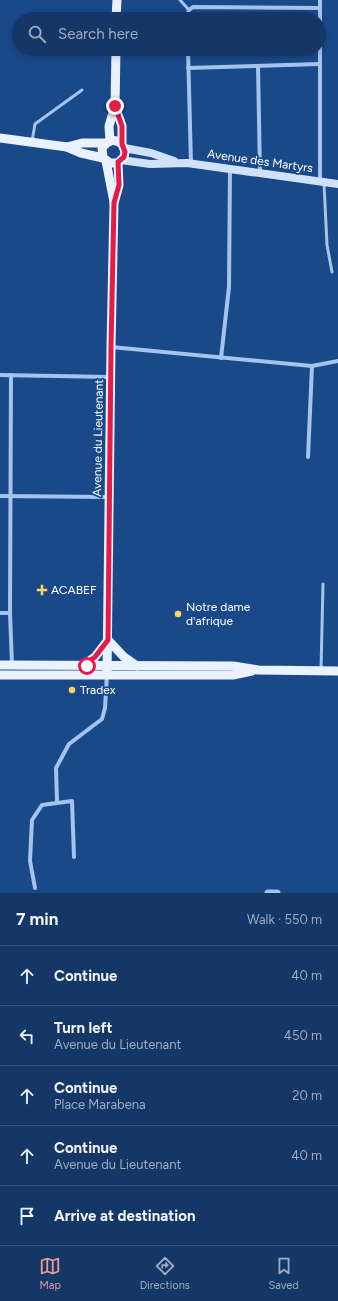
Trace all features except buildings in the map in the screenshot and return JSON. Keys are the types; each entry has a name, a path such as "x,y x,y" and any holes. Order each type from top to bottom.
{"main road":[{"path":"116,12 117,0"},
{"path":"105,160 102,153 108,142 115,106 116,56"},
{"path":"0,138 67,147 110,163 120,161 124,157 122,126 115,106"},
{"path":"67,147 82,143 108,142 118,142 123,146"},
{"name":"Avenue des Martyrs","path":"123,146 152,153 178,162 338,184"},
{"name":"Avenue du Lieutenant","path":"105,160 114,203 107,670"},
{"name":"Avenue des Martyrs","path":"120,161 150,164 178,162"},
{"name":"Avenue du Lieutenant","path":"114,203 119,185 120,161"},
{"path":"82,666 95,657 108,640 124,657 137,666"},
{"path":"0,665 82,666 107,670 233,675 258,670"},
{"path":"0,675 107,670 137,666 233,666 258,670 338,671"}],"street":[{"path":"320,0 320,12"},
{"path":"189,10 193,7 320,8"},
{"path":"188,56 191,164"},
{"path":"319,56 322,182"},
{"path":"188,68 319,64"},
{"path":"258,66 260,173"},
{"path":"221,358 229,287 230,169"},
{"path":"111,347 312,366 338,361"},
{"path":"308,457 312,366"},
{"path":"0,375 111,376"},
{"path":"11,375 10,613 12,665"},
{"path":"0,496 109,497"},
{"path":"0,613 10,613"},
{"path":"57,802 56,768 69,744 102,720 105,708 107,670"},
{"path":"34,888 30,861 32,820 42,805 72,801 74,857"},
{"path":"268,893 277,893"}],"lane":[{"path":"180,0 189,10"},
{"path":"32,142 34,124 82,90"},
{"path":"322,182 327,244 332,272"},
{"path":"321,670 323,584"}],"place":[{"name":"ACABEF","path":"42,590"},
{"name":"Notre dame d'afrique","path":"178,614"},
{"name":"Tradex","path":"72,690"}],"route":[{"path":"87,666 82,666 95,657 108,640 114,203 119,185 118,162 122,160 125,152 122,144 122,126 115,106"}]}
